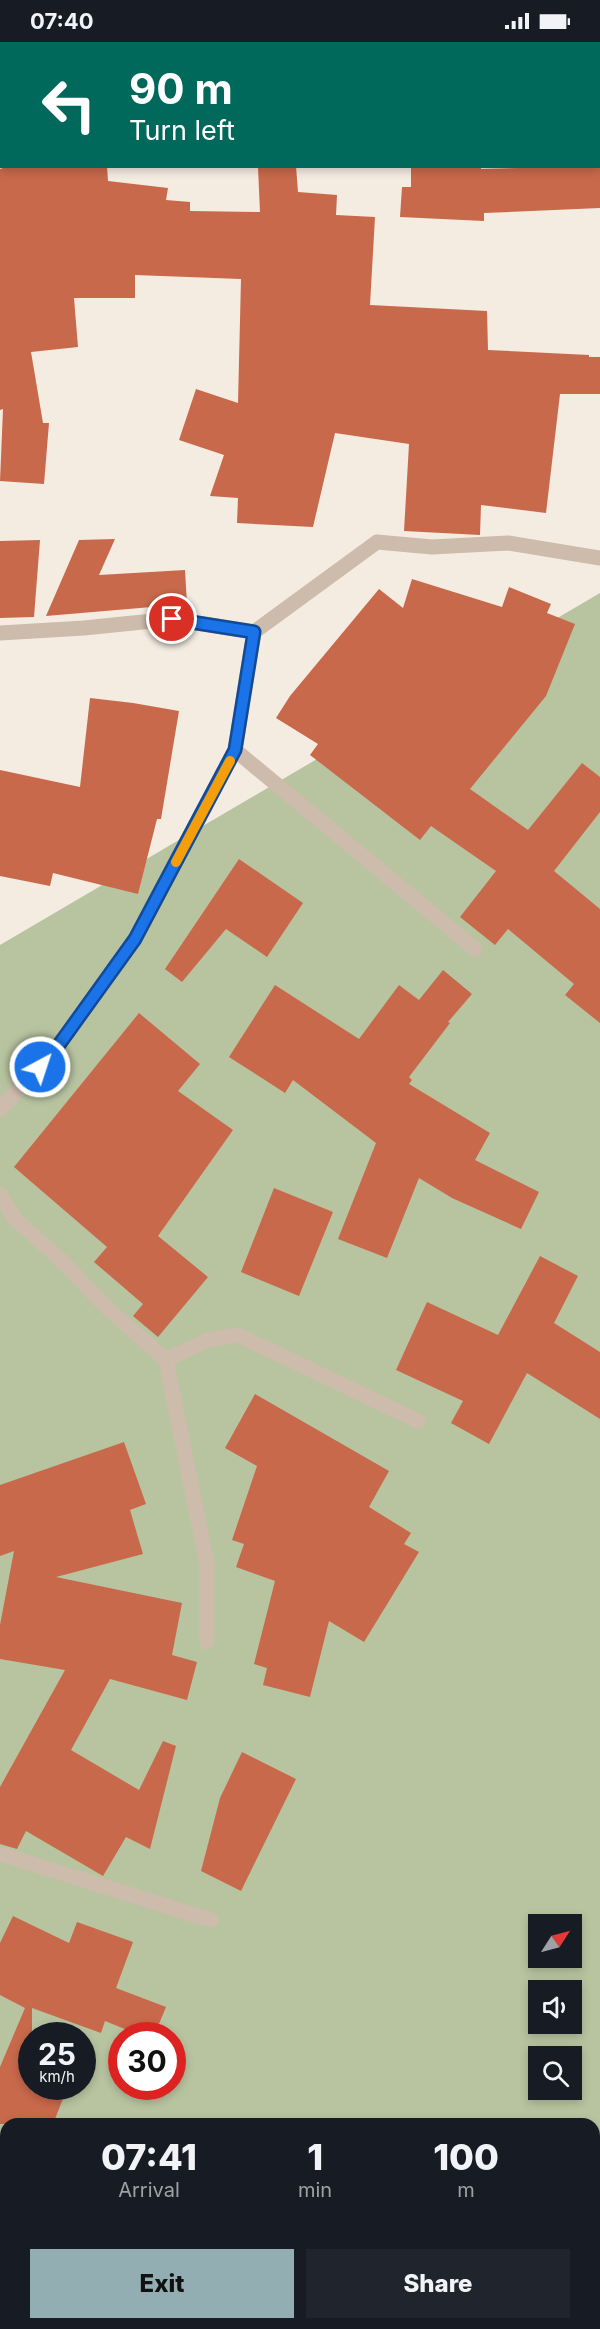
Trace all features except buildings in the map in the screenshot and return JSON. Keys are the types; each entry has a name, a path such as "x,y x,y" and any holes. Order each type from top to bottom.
{"street":[{"path":"0,1109 53,1053 135,939 235,750 254,632 377,542 432,547 507,543 600,558"},
{"path":"0,633 84,628 172,619 254,632"},
{"path":"235,750 475,949"},
{"path":"0,1194 14,1218 64,1263 106,1307 166,1360 207,1564 207,1642"},
{"path":"166,1360 208,1340 238,1335 418,1421"},
{"path":"0,1854 211,1920"}],"green space":[{"path":"600,593 600,2118 0,2118 0,945"}],"slow traffic":[{"path":"176,862 230,761"}],"route":[{"path":"40,1067 53,1053 135,939 235,750 254,632 172,619"}]}
